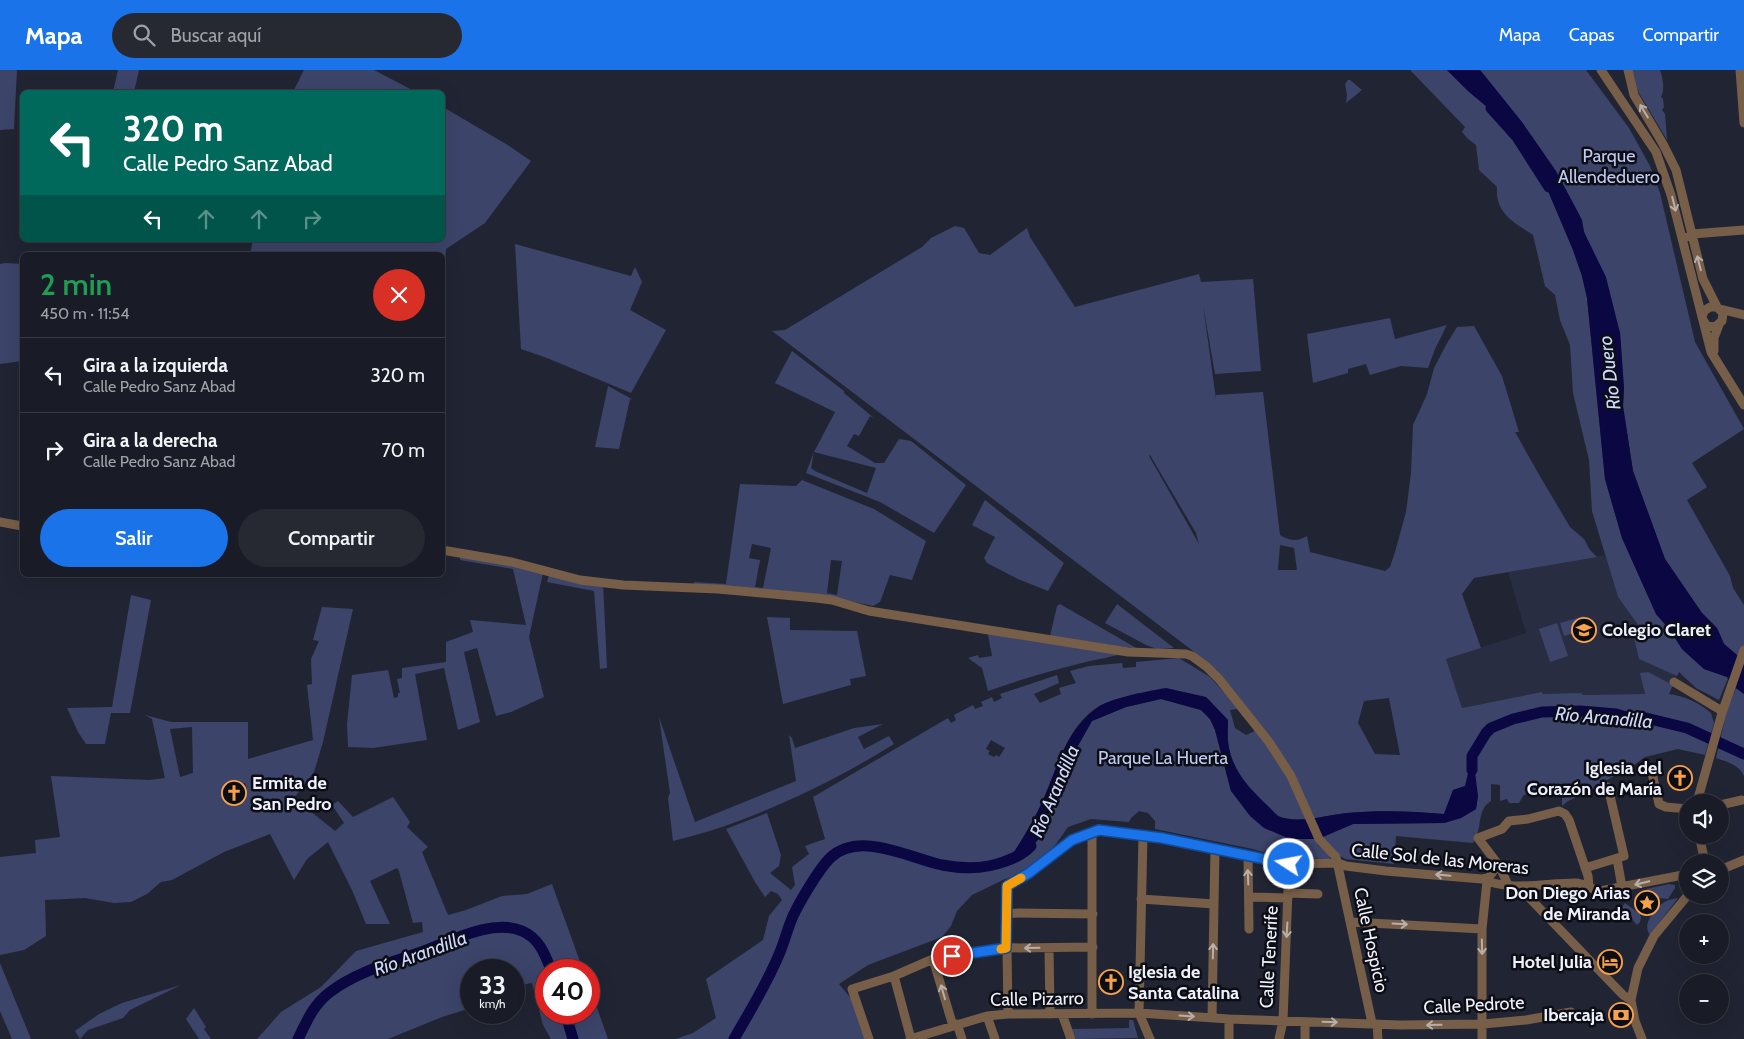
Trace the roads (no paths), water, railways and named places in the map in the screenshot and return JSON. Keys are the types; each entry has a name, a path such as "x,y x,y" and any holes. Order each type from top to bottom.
{"street":[{"path":"1601,70 1656,152 1671,195 1711,352 1744,405"},
{"path":"1628,70 1634,95 1676,170 1703,279 1723,318 1714,342 1715,358"},
{"path":"1740,70 1744,123"},
{"path":"1682,240 1692,234 1744,230"},
{"path":"1703,319 1707,308 1714,306 1744,316"},
{"path":"1703,319 1710,327 1744,316"},
{"path":"0,522 20,526"},
{"path":"445,551 512,562 580,580 623,585 718,589 816,598 832,600 869,611 1128,652 1186,654 1192,656 1207,667 1219,680 1269,742 1289,772 1319,839 1336,857 1338,863"},
{"path":"1699,794 1724,707 1744,650"},
{"path":"1674,682 1724,707"},
{"path":"1652,773 1660,804 1666,808 1679,809"},
{"path":"1585,868 1623,857 1624,854 1608,787"},
{"path":"1729,803 1742,800"},
{"path":"1504,884 1500,867 1478,838 1502,828 1509,821 1528,819 1556,811 1561,812 1569,820 1593,888"},
{"name":"Calle Sol de las Moreras","path":"1092,832 1108,831 1172,839 1289,864 1338,863 1346,866 1378,870 1485,880 1519,887 1577,884 1593,888 1622,887 1679,875"},
{"path":"1008,1014 1007,886 1029,873 1072,840 1092,832 1092,1014"},
{"path":"1143,836 1138,1013 1150,1039"},
{"path":"1212,1018 1215,849"},
{"path":"1248,856 1249,929"},
{"path":"1617,859 1622,887"},
{"path":"1729,866 1744,860"},
{"name":"Calle Hospicio","path":"1338,863 1378,1039"},
{"name":"Calle Tenerife","path":"1279,1039 1282,1021 1289,864"},
{"path":"1482,1039 1482,929 1485,880 1489,877 1496,864"},
{"path":"1529,899 1533,886"},
{"path":"1519,887 1579,948 1622,996 1631,1000"},
{"path":"1249,897 1318,894"},
{"path":"1141,899 1214,904"},
{"path":"1642,1039 1635,1021 1631,1000 1642,960 1654,936 1681,904"},
{"path":"1006,915 1093,915"},
{"path":"1352,922 1482,929"},
{"path":"869,1039 852,989 894,976 934,959 1006,948 1093,947"},
{"path":"1049,948 1050,1014"},
{"path":"934,959 955,1025 962,1039"},
{"path":"894,976 910,1039"},
{"name":"Calle Pedrote","path":"1375,1024 1400,1026 1483,1024 1526,1020 1572,1012"},
{"name":"Calle Pizarro","path":"910,1039 987,1016 1008,1014 1138,1013 1230,1019 1375,1024"},
{"path":"1062,1014 1071,1039"},
{"path":"987,1016 995,1039"},
{"path":"1229,1039 1230,1019"},
{"path":"1305,1022 1305,1039"}],"water":[{"name":"Río Duero","path":"1447,70 1480,70 1522,122 1556,171 1582,220 1584,232 1606,277 1620,333 1624,388 1623,406 1633,471 1665,559 1702,613 1717,628 1724,644 1737,655 1744,665 1744,694 1732,685 1727,677 1704,669 1682,649 1670,630 1656,614 1622,538 1605,479 1587,298 1573,250 1543,179 1517,137 1499,117"},
{"name":"Río Arandilla","path":"1166,688 1206,697 1228,720 1228,745 1236,768 1255,793 1278,816 1286,819 1303,820 1371,811 1444,814 1453,790 1465,786 1472,756 1476,750 1475,772 1478,796 1476,809 1461,818 1444,823 1353,824 1318,839 1290,839 1264,828 1250,816 1231,791 1215,730 1210,719 1201,710 1161,699 1126,707 1092,721 1066,767 1039,839 1026,852 1013,858 1011,857 1036,815 1064,748 1088,715 1100,706 1114,700"}],"waterway":[{"name":"Río Duero","path":"1491,108 1517,137 1549,187"},
{"name":"Río Arandilla","path":"1472,770 1472,756 1491,728 1513,719 1542,712 1580,711 1616,714 1636,720 1646,718 1687,728 1744,754"},
{"name":"Río Arandilla","path":"734,1039 770,974 800,902 815,877 830,858 842,850 855,846 885,848 942,865 974,868 991,866 1009,860 1031,846"},
{"name":"Río Arandilla","path":"298,1039 319,1002 330,992 352,978 472,932 498,927 522,931 537,942 547,959"},
{"name":"Río Arandilla","path":"569,1024 573,1039"}],"place":[{"name":"Colegio Claret","path":"1584,630"},
{"name":"Iglesia del Corazón de María","path":"1680,778"},
{"name":"Ermita de San Pedro","path":"234,793"},
{"name":"Don Diego Arias de Miranda","path":"1647,903"},
{"name":"Hotel Julia","path":"1610,962"},
{"name":"Iglesia de Santa Catalina","path":"1111,982"},
{"name":"Ibercaja","path":"1621,1015"}],"park label":[{"name":"Parque Allendeduero","path":"1609,166"},
{"name":"Parque La Huerta","path":"1163,758"}]}
